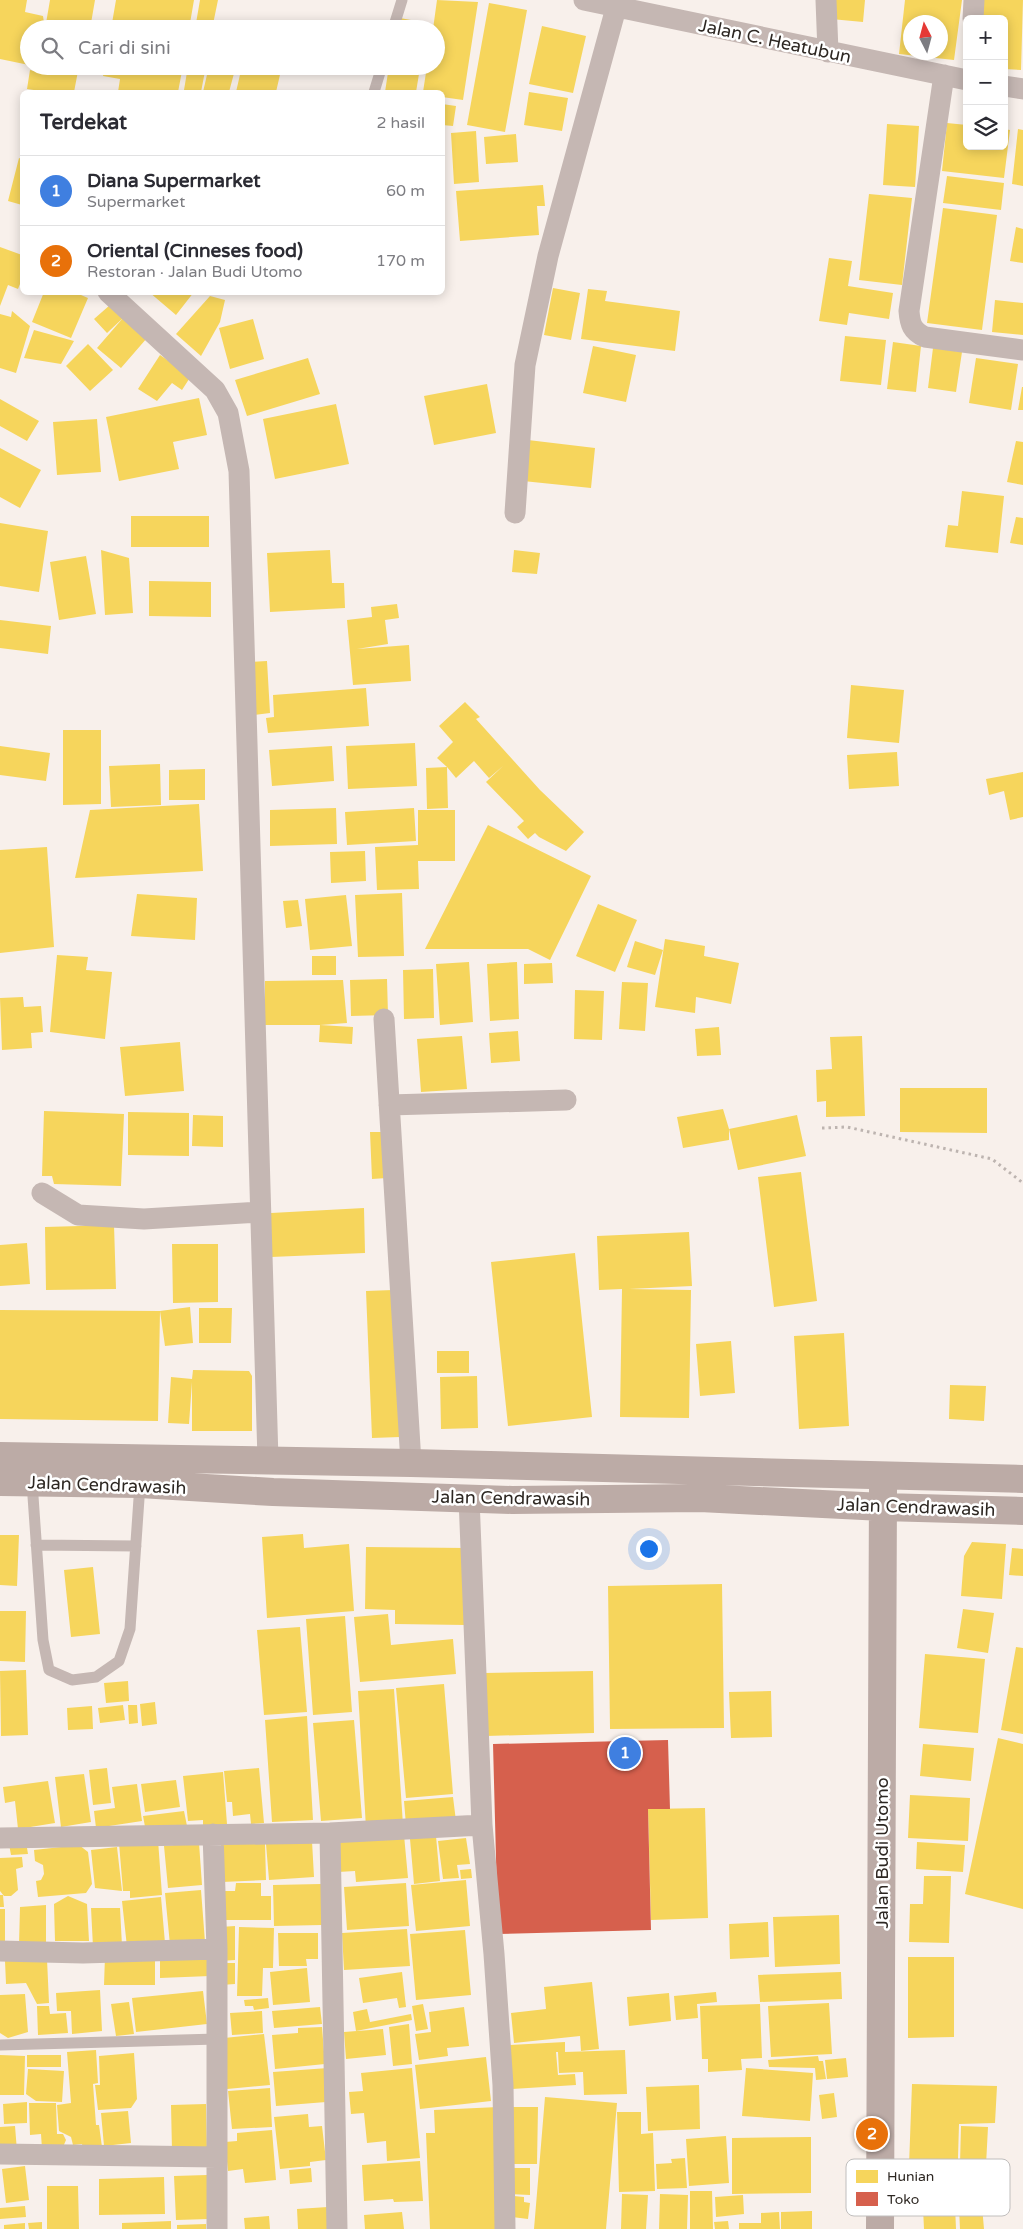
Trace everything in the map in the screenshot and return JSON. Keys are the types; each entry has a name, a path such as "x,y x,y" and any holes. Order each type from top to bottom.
{"main road":[{"name":"Jalan Cendrawasih","path":"0,1456 32,1469 140,1484 273,1492 512,1500 700,1498 883,1507 1023,1511"},
{"name":"Jalan Cendrawasih","path":"0,1482 32,1469 268,1460 1023,1479"},
{"name":"Jalan Budi Utomo","path":"880,2159 884,1476"},
{"name":"Jalan Budi Utomo","path":"880,2216 880,2229"}],"street":[{"name":"Jalan C. Heatubun","path":"584,0 963,79"},
{"path":"826,0 828,52"},
{"path":"973,15 974,0"},
{"path":"515,512 525,365 548,256 616,8"},
{"path":"944,74 909,311 910,324 916,333 925,337 1023,350"},
{"path":"1008,87 1023,89"},
{"path":"111,295 215,390 228,413 239,471 268,1460"},
{"path":"384,1020 411,1463"},
{"path":"389,1105 566,1100"},
{"path":"42,1193 78,1214 144,1219 260,1212"},
{"path":"469,1498 482,1825 494,1954 503,2085 505,2229"},
{"path":"0,1838 330,1833 482,1825"},
{"path":"330,1833 338,2229"},
{"path":"213,1834 217,1949 217,2229"},
{"path":"0,1951 83,1953 217,1949"},
{"path":"0,2154 217,2158"}],"lane":[{"path":"396,20 402,0"},
{"path":"375,90 379,75"},
{"path":"32,1469 43,1640 49,1670 72,1680 96,1677 119,1661 130,1629 140,1484"},
{"path":"36,1545 136,1546"},
{"path":"0,2045 217,2038"}],"path":[{"path":"822,1128 847,1127 992,1159 1023,1183"}],"building: Hunian":[{"path":"0,0 27,0 25,12 43,16 44,20 20,20 20,63 0,59"},
{"path":"50,0 95,0 92,20 47,20"},
{"path":"116,0 194,0 191,20 113,20"},
{"path":"200,0 218,0 214,20 197,20"},
{"path":"437,0 478,2 463,100 445,97 445,90 423,90 426,75 445,75 445,20 434,20"},
{"path":"832,0 865,0 863,22 831,19"},
{"path":"905,0 962,0 954,60 948,59 948,15 903,15"},
{"path":"977,0 1023,0 1021,70 1008,69 1008,15 976,15"},
{"path":"489,3 527,10 505,132 467,125"},
{"path":"903,18 903,54 899,54"},
{"path":"542,26 586,36 573,93 529,84"},
{"path":"29,75 77,75 74,90 27,89"},
{"path":"181,75 178,90 118,90 120,79 103,76"},
{"path":"186,75 204,75 201,90 184,90"},
{"path":"207,75 234,75 230,90 203,90"},
{"path":"240,75 280,75 276,90 236,90"},
{"path":"388,75 419,75 416,90 385,90"},
{"path":"529,92 568,98 562,131 524,125"},
{"path":"445,104 456,106 453,126 445,125"},
{"path":"947,123 963,125 963,150 1008,150 1004,178 942,171"},
{"path":"887,124 919,126 915,187 883,185"},
{"path":"1018,129 1023,130 1023,186 1012,184"},
{"path":"1008,130 1010,130 1008,146"},
{"path":"476,131 479,182 454,184 451,133"},
{"path":"516,134 518,162 486,164 484,137"},
{"path":"19,158 20,204 8,201"},
{"path":"947,176 1004,183 1001,210 943,203"},
{"path":"543,185 545,206 537,206 539,235 460,241 456,191"},
{"path":"869,194 912,198 902,285 859,280"},
{"path":"943,208 997,215 982,330 927,323"},
{"path":"1016,227 1023,229 1023,263 1010,261"},
{"path":"0,247 20,254 20,284 18,289 8,285 0,306"},
{"path":"829,258 852,261 848,286 893,293 889,319 849,313 847,325 819,321"},
{"path":"553,288 580,293 571,340 544,335"},
{"path":"588,289 607,291 605,301 680,311 675,351 581,339"},
{"path":"43,295 81,295 88,298 71,338 32,322"},
{"path":"153,295 192,295 176,315"},
{"path":"210,296 225,300 220,322 201,356 176,334"},
{"path":"995,300 1023,303 1023,335 992,332"},
{"path":"110,305 147,338 121,368 97,348 123,318 107,333 94,319"},
{"path":"12,311 30,326 16,373 0,368 0,314 11,317"},
{"path":"253,319 264,359 230,369 219,328"},
{"path":"34,330 74,341 61,364 24,358"},
{"path":"845,336 886,340 881,385 840,381"},
{"path":"893,342 921,346 916,392 887,389"},
{"path":"88,344 113,370 90,391 66,366"},
{"path":"593,346 636,355 626,402 583,393"},
{"path":"933,348 962,352 956,392 928,388"},
{"path":"160,355 191,376 182,390 172,383 157,401 138,389"},
{"path":"308,358 320,394 247,416 235,380"},
{"path":"976,358 1018,364 1011,410 969,403"},
{"path":"487,384 496,433 434,445 424,396"},
{"path":"1022,387 1023,410 1018,410"},
{"path":"199,398 207,435 173,442 179,469 119,481 106,417"},
{"path":"0,399 39,421 27,441 0,426"},
{"path":"336,404 349,464 275,479 263,419"},
{"path":"97,419 101,472 57,475 53,422"},
{"path":"528,440 595,448 591,488 523,481"},
{"path":"1016,441 1023,442 1023,485 1007,482"},
{"path":"0,448 41,470 20,508 0,497"},
{"path":"962,491 1004,496 998,553 945,547 948,525 958,526"},
{"path":"131,516 209,516 209,547 131,547"},
{"path":"1016,517 1023,518 1023,545 1010,543"},
{"path":"0,523 48,531 39,592 0,586"},
{"path":"101,550 129,558 133,613 105,615"},
{"path":"330,550 332,583 344,583 345,608 270,612 267,553"},
{"path":"514,550 540,553 537,574 512,572"},
{"path":"86,556 96,614 59,620 50,562"},
{"path":"149,581 211,582 211,617 149,616"},
{"path":"397,604 399,618 385,620 388,644 357,649 409,645 411,681 353,685 347,620 372,617 371,607"},
{"path":"0,620 51,626 48,654 0,648"},
{"path":"267,661 270,713 254,715 249,662"},
{"path":"851,685 904,690 899,743 847,738"},
{"path":"366,688 369,726 268,733 266,718 274,717 273,695"},
{"path":"465,702 480,717 476,719 540,790 584,832 566,851 535,833 528,839 517,827 524,821 486,782 503,766 489,778 474,761 456,778 437,758 453,742 439,726"},
{"path":"63,730 101,730 101,804 63,805"},
{"path":"415,743 417,786 348,789 346,746"},
{"path":"0,746 50,753 46,781 0,775"},
{"path":"332,746 334,781 272,786 269,750"},
{"path":"897,752 899,786 849,789 847,755"},
{"path":"160,764 161,805 111,807 109,766"},
{"path":"447,767 448,808 427,809 426,768"},
{"path":"205,769 205,800 169,800 169,770"},
{"path":"1023,772 1023,817 1010,820 1004,791 989,795 986,779"},
{"path":"199,804 203,871 75,878 90,810"},
{"path":"336,808 337,844 270,846 270,810"},
{"path":"414,808 416,841 347,845 345,812"},
{"path":"418,810 455,810 455,861 418,861 419,889 377,890 375,847 418,845"},
{"path":"488,825 591,876 550,960 528,949 425,949"},
{"path":"47,847 54,947 0,953 0,850"},
{"path":"365,851 366,881 331,883 330,852"},
{"path":"402,893 404,956 358,957 355,895"},
{"path":"137,894 197,898 195,940 131,936"},
{"path":"346,895 352,946 310,950 305,899"},
{"path":"298,900 302,926 286,928 283,901"},
{"path":"598,904 637,920 615,972 576,956"},
{"path":"665,939 705,946 704,956 739,963 731,1004 696,997 695,1013 655,1007"},
{"path":"635,941 663,950 655,975 627,967"},
{"path":"57,955 88,957 86,970 112,972 105,1039 50,1032"},
{"path":"312,956 336,956 336,975 312,975"},
{"path":"469,962 473,1022 440,1025 436,964"},
{"path":"517,962 519,1019 490,1021 487,964"},
{"path":"552,963 553,983 524,984 524,964"},
{"path":"433,969 434,1018 404,1019 403,970"},
{"path":"387,979 388,1015 351,1016 350,980"},
{"path":"343,980 347,1023 265,1025 265,981"},
{"path":"622,982 648,983 645,1031 619,1029"},
{"path":"575,990 604,991 602,1040 574,1039"},
{"path":"23,997 24,1007 41,1006 43,1032 31,1033 32,1048 2,1050 0,998"},
{"path":"320,1025 353,1027 352,1044 319,1042"},
{"path":"719,1027 721,1055 697,1056 695,1029"},
{"path":"518,1031 520,1061 491,1063 489,1033"},
{"path":"462,1036 467,1089 421,1092 417,1039"},
{"path":"862,1036 865,1116 826,1117 826,1101 817,1102 816,1070 832,1069 830,1037"},
{"path":"180,1042 184,1091 125,1096 120,1047"},
{"path":"900,1088 987,1088 987,1133 900,1132"},
{"path":"723,1109 729,1129 729,1140 683,1148 677,1117"},
{"path":"44,1111 124,1114 121,1186 54,1184 52,1176 42,1176"},
{"path":"128,1112 189,1113 189,1156 128,1155"},
{"path":"193,1115 223,1116 223,1147 192,1146"},
{"path":"797,1115 806,1156 738,1170 729,1129"},
{"path":"370,1132 385,1132 387,1178 372,1179"},
{"path":"801,1172 817,1301 774,1307 758,1177"},
{"path":"364,1208 365,1253 271,1257 271,1213"},
{"path":"114,1225 116,1289 46,1290 45,1227"},
{"path":"689,1232 692,1286 629,1289 691,1290 689,1418 620,1417 622,1289 599,1290 597,1236"},
{"path":"27,1243 30,1284 0,1286 0,1245"},
{"path":"172,1244 218,1244 218,1302 173,1303"},
{"path":"575,1253 592,1417 508,1426 491,1262"},
{"path":"393,1290 400,1437 372,1438 366,1291"},
{"path":"190,1307 193,1343 165,1346 160,1311"},
{"path":"199,1308 232,1308 231,1343 199,1343"},
{"path":"0,1310 160,1311 158,1421 0,1419"},
{"path":"844,1333 849,1426 799,1429 794,1336"},
{"path":"731,1341 735,1393 700,1396 696,1344"},
{"path":"437,1351 469,1351 469,1373 437,1373"},
{"path":"193,1370 249,1371 252,1376 252,1431 192,1431 192,1382 189,1424 168,1423 171,1377 192,1379"},
{"path":"477,1376 478,1428 441,1429 440,1377"},
{"path":"950,1385 986,1386 984,1421 949,1419"},
{"path":"303,1534 304,1548 349,1544 354,1611 267,1618 262,1537"},
{"path":"0,1535 19,1535 17,1586 0,1585"},
{"path":"972,1542 1006,1544 1002,1599 961,1596 964,1556"},
{"path":"366,1547 467,1548 466,1625 395,1624 395,1610 365,1609"},
{"path":"1012,1548 1023,1549 1023,1576 1009,1575"},
{"path":"93,1567 100,1634 71,1637 64,1570"},
{"path":"722,1584 724,1728 610,1729 608,1586"},
{"path":"963,1609 994,1613 988,1653 957,1648"},
{"path":"0,1611 26,1611 25,1662 0,1661"},
{"path":"388,1614 391,1645 453,1639 456,1674 360,1682 354,1617"},
{"path":"345,1616 352,1712 313,1715 306,1619"},
{"path":"300,1627 307,1712 264,1715 257,1630"},
{"path":"1016,1647 1023,1648 1023,1734 1001,1730"},
{"path":"925,1654 985,1659 978,1733 919,1728"},
{"path":"26,1670 28,1735 1,1736 0,1671"},
{"path":"593,1671 594,1733 486,1736 485,1673"},
{"path":"128,1681 129,1701 106,1703 104,1683"},
{"path":"444,1684 453,1794 406,1798 396,1688"},
{"path":"394,1689 403,1825 366,1828 358,1691"},
{"path":"771,1691 772,1737 731,1738 729,1692"},
{"path":"155,1702 157,1724 142,1726 140,1704"},
{"path":"123,1705 125,1720 100,1723 98,1708"},
{"path":"128,1705 137,1705 138,1723 129,1724"},
{"path":"92,1706 93,1729 68,1730 67,1708"},
{"path":"307,1716 313,1820 272,1822 265,1720"},
{"path":"354,1720 362,1818 321,1821 313,1723"},
{"path":"998,1738 1023,1744 1023,1909 965,1894"},
{"path":"923,1744 974,1748 971,1781 920,1776"},
{"path":"107,1768 111,1803 93,1805 89,1770"},
{"path":"259,1768 264,1823 251,1824 250,1814 233,1816 232,1802 227,1802 224,1771"},
{"path":"223,1772 227,1824 203,1827 203,1820 188,1821 183,1776"},
{"path":"84,1774 91,1822 61,1827 55,1777"},
{"path":"176,1780 180,1807 145,1812 141,1784"},
{"path":"48,1781 55,1823 18,1829 15,1801 5,1803 3,1787"},
{"path":"137,1784 142,1821 96,1828 94,1811 115,1808 112,1787"},
{"path":"910,1795 970,1798 968,1841 908,1838"},
{"path":"453,1797 456,1821 406,1825 404,1801"},
{"path":"705,1808 708,1918 651,1920 648,1809"},
{"path":"184,1811 187,1826 146,1832 143,1816"},
{"path":"404,1835 408,1878 356,1882 355,1871 338,1872 336,1842"},
{"path":"436,1836 440,1881 414,1884 410,1839"},
{"path":"466,1838 470,1864 457,1865 459,1878 443,1879 438,1841"},
{"path":"158,1840 162,1895 130,1898 130,1891 123,1891 119,1843"},
{"path":"312,1841 314,1877 269,1880 266,1844"},
{"path":"26,1842 28,1854 11,1855 9,1844"},
{"path":"917,1842 965,1845 963,1872 916,1869"},
{"path":"199,1843 202,1885 168,1888 164,1846"},
{"path":"265,1843 266,1880 222,1882 221,1844"},
{"path":"79,1845 88,1852 92,1884 86,1893 38,1897 36,1881 41,1880 44,1874 43,1865 35,1861 34,1850"},
{"path":"117,1847 122,1891 95,1888 91,1850"},
{"path":"22,1857 23,1867 16,1869 18,1890 11,1896 4,1896 0,1891 0,1858"},
{"path":"471,1869 472,1878 461,1879 460,1870"},
{"path":"924,1876 951,1876 949,1943 909,1942 910,1904 923,1904"},
{"path":"466,1880 470,1926 416,1931 411,1885"},
{"path":"236,1883 261,1883 261,1896 271,1896 271,1920 225,1920 225,1891 235,1891"},
{"path":"406,1883 409,1926 347,1930 344,1887"},
{"path":"321,1884 322,1925 274,1926 273,1885"},
{"path":"201,1890 205,1942 170,1945 165,1893"},
{"path":"0,1895 3,1895 4,1907 0,1907"},
{"path":"68,1896 87,1904 89,1941 55,1941 54,1904"},
{"path":"161,1897 165,1943 127,1947 122,1901"},
{"path":"46,1905 46,1944 19,1945 20,1907"},
{"path":"91,1908 120,1908 122,1946 93,1947"},
{"path":"0,1909 5,1909 5,1941 0,1941"},
{"path":"839,1915 840,1964 775,1967 773,1917"},
{"path":"768,1922 769,1957 730,1959 729,1924"},
{"path":"235,1926 235,1960 221,1961 220,1927"},
{"path":"239,1927 274,1928 273,1968 263,1968 262,1996 237,1996"},
{"path":"407,1929 410,1966 344,1970 342,1933"},
{"path":"465,1930 471,1995 416,2000 410,1934"},
{"path":"278,1933 318,1933 318,1959 306,1959 307,1966 279,1966"},
{"path":"209,1955 210,1976 160,1978 160,1957"},
{"path":"105,1956 155,1956 155,1985 104,1985"},
{"path":"908,1957 954,1957 954,2037 908,2038"},
{"path":"47,1959 49,2003 37,2004 26,1983 6,1984 5,1961"},
{"path":"221,1963 235,1963 235,1984 221,1985"},
{"path":"307,1968 310,2002 273,2005 270,1972"},
{"path":"402,1972 406,2007 399,2008 397,1998 363,2003 359,1978"},
{"path":"841,1972 842,1999 760,2002 758,1975"},
{"path":"592,1982 599,2049 581,2051 580,2036 514,2043 511,2013 546,2009 544,1987"},
{"path":"100,1990 102,2031 72,2034 71,2011 57,2011 56,1993"},
{"path":"203,1991 207,2024 136,2032 132,1998"},
{"path":"716,1992 717,2002 697,2004 698,2018 676,2020 674,1996"},
{"path":"669,1993 671,2021 629,2026 627,1997"},
{"path":"25,1994 28,2032 8,2038 0,2033 0,1995"},
{"path":"268,1998 269,2008 254,2010 253,2006 245,2006 244,2000"},
{"path":"129,2002 134,2034 116,2036 111,2004"},
{"path":"829,2003 832,2054 771,2057 768,2006"},
{"path":"423,2004 428,2029 416,2031 412,2006"},
{"path":"760,2004 762,2058 741,2059 742,2070 708,2072 708,2059 702,2059 700,2006"},
{"path":"37,2006 49,2006 50,2014 66,2013 68,2033 38,2035"},
{"path":"320,2007 322,2024 274,2028 272,2011"},
{"path":"464,2007 469,2046 447,2048 448,2056 419,2060 415,2034 431,2032 429,2012"},
{"path":"367,2009 370,2022 411,2014 412,2020 356,2031 353,2012"},
{"path":"262,2011 263,2033 232,2035 230,2013"},
{"path":"409,2024 412,2064 393,2066 389,2027"},
{"path":"322,2027 325,2064 275,2069 272,2035 298,2033 298,2028"},
{"path":"383,2029 386,2055 346,2059 344,2032"},
{"path":"264,2034 270,2085 227,2089 224,2038"},
{"path":"565,2042 565,2052 625,2050 627,2094 584,2095 583,2072 559,2073 558,2052 556,2052 558,2075 575,2074 576,2085 512,2089 510,2045"},
{"path":"96,2050 98,2083 93,2084 96,2125 99,2125 102,2147 83,2149 82,2144 73,2145 71,2137 59,2131 57,2105 71,2103 67,2052"},
{"path":"134,2053 137,2099 131,2108 98,2110 95,2085 100,2085 99,2056"},
{"path":"0,2055 25,2056 24,2095 0,2095"},
{"path":"27,2055 61,2055 61,2067 27,2067"},
{"path":"818,2056 819,2061 823,2061 826,2079 816,2080 815,2068 769,2067 768,2060"},
{"path":"486,2057 491,2101 420,2109 415,2065"},
{"path":"846,2058 848,2077 827,2079 825,2060"},
{"path":"328,2068 326,2102 276,2106 273,2072"},
{"path":"412,2068 420,2158 387,2161 386,2141 367,2143 364,2113 351,2114 349,2092 363,2091 361,2073"},
{"path":"746,2068 813,2073 810,2121 742,2116"},
{"path":"28,2069 64,2071 62,2102 36,2101 26,2094"},
{"path":"912,2084 997,2086 995,2123 959,2124 958,2159 909,2159"},
{"path":"699,2085 700,2129 648,2131 646,2087"},
{"path":"270,2088 272,2127 232,2129 228,2091"},
{"path":"834,2093 837,2117 822,2119 819,2095"},
{"path":"545,2097 617,2103 606,2229 534,2229"},
{"path":"27,2102 27,2123 4,2124 3,2104"},
{"path":"29,2103 56,2103 57,2134 63,2134 66,2140 63,2147 42,2149 41,2134 30,2135"},
{"path":"206,2104 207,2150 172,2151 171,2105"},
{"path":"498,2107 503,2229 430,2229 426,2133 435,2133 434,2110"},
{"path":"509,2107 538,2107 537,2164 509,2164"},
{"path":"128,2111 131,2143 104,2146 101,2113"},
{"path":"617,2112 641,2112 641,2134 653,2133 655,2191 619,2192"},
{"path":"308,2114 309,2127 322,2126 326,2160 310,2162 310,2166 280,2169 274,2117"},
{"path":"15,2126 17,2151 0,2146 0,2127"},
{"path":"961,2126 988,2127 986,2159 960,2159"},
{"path":"272,2130 276,2180 245,2183 243,2169 228,2171 225,2142 237,2141 237,2133"},
{"path":"726,2136 729,2183 689,2186 686,2139"},
{"path":"811,2137 811,2193 732,2194 732,2138"},
{"path":"685,2158 687,2188 657,2189 656,2164 672,2163 671,2159"},
{"path":"420,2161 423,2201 394,2202 393,2199 364,2201 362,2165"},
{"path":"25,2166 29,2200 6,2203 2,2169"},
{"path":"311,2168 312,2182 290,2184 289,2170"},
{"path":"509,2168 530,2168 530,2195 508,2194"},
{"path":"207,2175 209,2219 176,2220 174,2176"},
{"path":"164,2177 165,2214 99,2215 99,2179"},
{"path":"47,2186 78,2186 79,2229 47,2229"},
{"path":"690,2191 712,2191 713,2229 690,2229"},
{"path":"622,2194 648,2195 646,2229 621,2229"},
{"path":"660,2194 688,2195 687,2229 659,2229"},
{"path":"743,2195 744,2214 716,2217 715,2197"},
{"path":"514,2196 524,2197 524,2202 530,2203 528,2219 512,2217"},
{"path":"25,2206 26,2217 0,2219 0,2208"},
{"path":"328,2207 329,2229 298,2229 297,2209"},
{"path":"812,2211 812,2229 781,2229 781,2212"},
{"path":"402,2212 404,2229 365,2229 364,2215"},
{"path":"779,2212 780,2229 739,2229 739,2223 761,2223 761,2213"},
{"path":"269,2216 270,2229 245,2229 244,2218"},
{"path":"923,2216 955,2216 956,2229 924,2229"},
{"path":"959,2216 983,2216 984,2229 960,2229"},
{"path":"171,2221 171,2229 122,2229 122,2223"},
{"path":"728,2221 729,2229 715,2229 714,2222"},
{"path":"42,2222 42,2229 29,2229 28,2223"},
{"path":"25,2223 25,2229 4,2229 4,2225"},
{"path":"206,2224 206,2229 177,2229 177,2225"}],"building: Toko":[{"path":"668,1740 670,1809 648,1809 651,1930 498,1934 493,1744"}],"place":[{"name":"Diana Supermarket","path":"625,1753"},
{"name":"Oriental (Cinneses food)","path":"872,2134"}]}
